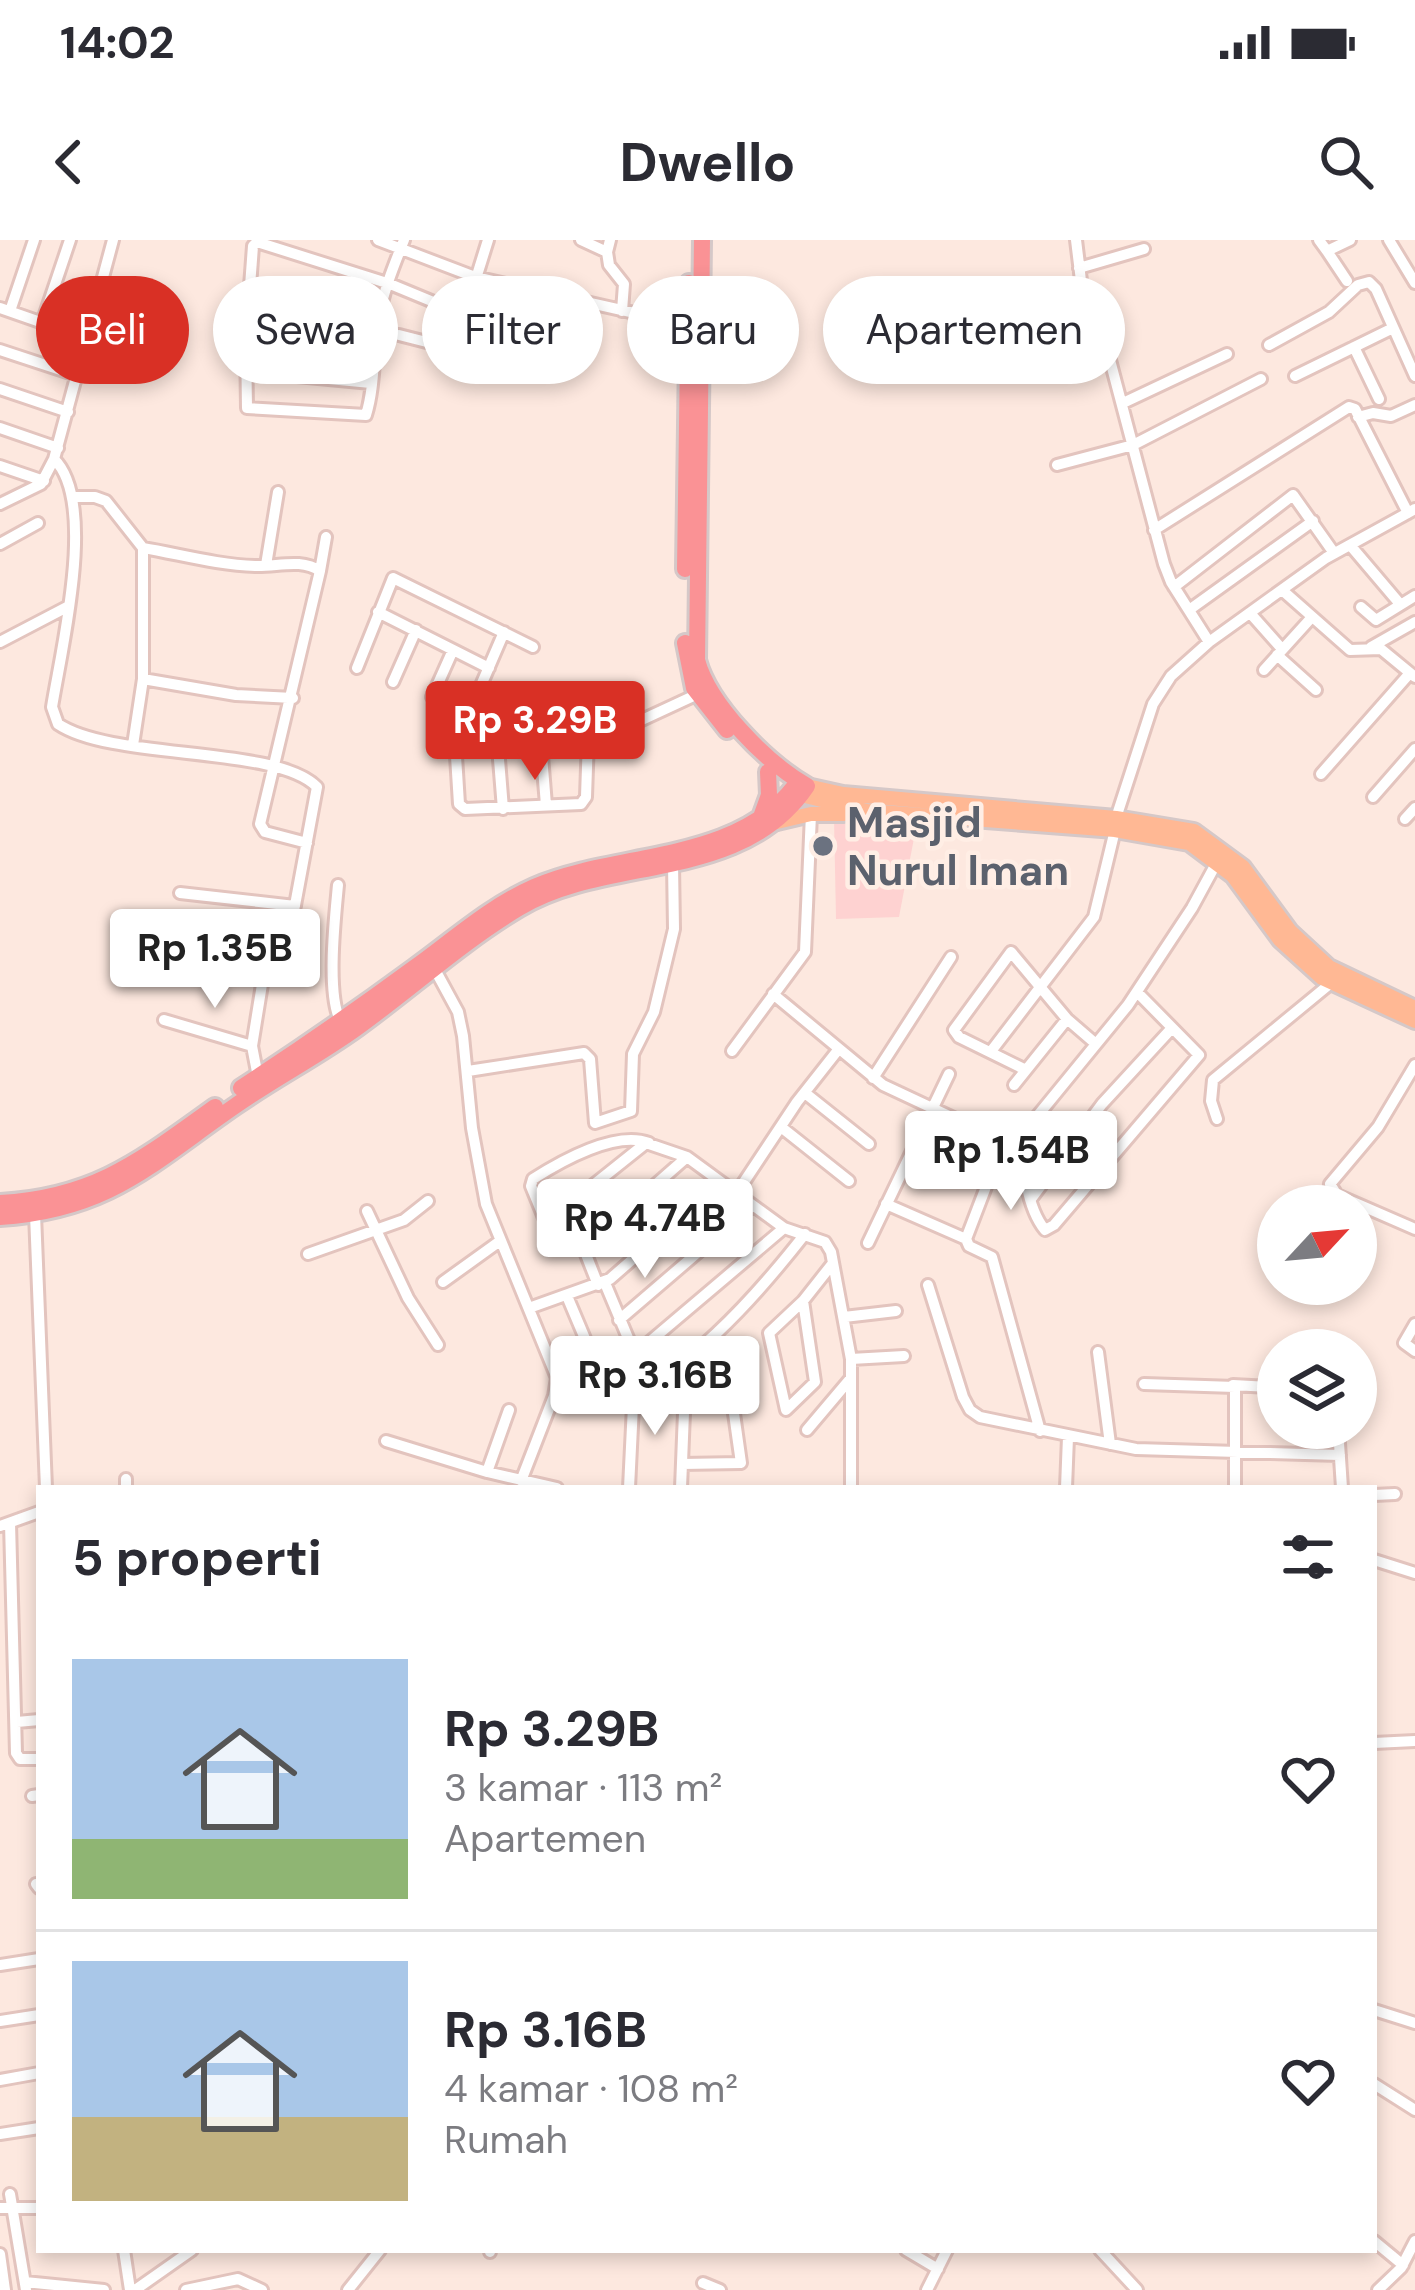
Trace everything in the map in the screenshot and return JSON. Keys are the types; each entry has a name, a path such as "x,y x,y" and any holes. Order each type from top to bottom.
{"highway":[{"path":"690,276 691,240"},
{"path":"702,240 685,654 703,692 768,772 800,788"},
{"path":"689,384 692,521"},
{"path":"703,692 800,788"},
{"path":"768,772 769,820"},
{"path":"0,1203 62,1195 106,1179 149,1155 340,1022 542,896 741,842 800,788"},
{"path":"0,1216 87,1202 156,1165 232,1108 356,1028 504,902 581,871 672,852 769,820"}],"main road":[{"path":"800,788 1026,816 1174,825 1212,841 1243,867 1308,950 1329,967 1415,1008"},
{"path":"800,788 867,811"},
{"path":"769,820 867,811 1026,816"},
{"path":"1116,824 1189,843 1233,876 1300,960 1330,982 1415,1021"}],"street":[{"path":"34,240 5,309 36,320"},
{"path":"58,276 70,240"},
{"path":"104,276 113,240"},
{"path":"378,240 402,244 473,276"},
{"path":"475,276 488,240"},
{"path":"580,240 609,246 609,266 624,284 622,311"},
{"path":"1076,240 1083,297 1101,326 1154,530 1174,587 1209,642"},
{"path":"1347,281 1323,245 1350,240"},
{"path":"1389,240 1415,283"},
{"path":"252,276 255,242 285,244 369,276"},
{"path":"392,276 402,244"},
{"path":"1079,268 1144,249"},
{"path":"1269,345 1329,311 1366,282 1376,289 1415,376"},
{"path":"603,307 627,312"},
{"path":"1295,376 1393,328"},
{"path":"399,335 422,341"},
{"path":"1354,347 1379,399"},
{"path":"0,350 36,362"},
{"path":"1123,404 1227,354"},
{"path":"1057,465 1133,446 1261,379"},
{"path":"0,504 44,481 77,384"},
{"path":"245,384 244,401 253,411 364,416 371,384"},
{"path":"0,389 68,412"},
{"path":"1154,530 1340,410 1391,416 1415,405"},
{"path":"992,1050 1094,917 1116,824 1158,695 1179,668 1334,554 1412,511 1355,412"},
{"path":"0,428 56,453 73,497 67,607 52,707 62,727 133,745 274,768 316,784 284,963 264,972 156,978"},
{"path":"0,466 44,481"},
{"path":"266,566 278,492"},
{"path":"1174,587 1293,495 1334,554"},
{"path":"73,497 106,501 143,548 143,679 133,745"},
{"path":"1189,610 1313,521"},
{"path":"0,544 38,523"},
{"path":"307,843 262,831 326,537"},
{"path":"1350,545 1400,604"},
{"path":"143,548 266,566 298,564 320,571"},
{"path":"356,668 388,580 395,578 533,647"},
{"path":"1282,590 1350,650 1381,649 1413,675 1321,774"},
{"path":"1361,607 1374,620 1415,596"},
{"path":"2,637 67,607"},
{"path":"378,612 489,668"},
{"path":"1250,613 1316,690"},
{"path":"1264,670 1312,616"},
{"path":"1365,650 1415,622"},
{"path":"393,682 416,630"},
{"path":"469,748 467,718 504,632"},
{"path":"432,697 453,650"},
{"path":"143,679 236,695 293,698"},
{"path":"589,738 584,802 503,809 464,809 459,804 456,755 469,748 589,738 703,692"},
{"path":"541,743 546,805"},
{"path":"497,747 503,809"},
{"path":"1373,797 1415,749"},
{"path":"1406,819 1415,808"},
{"path":"732,1051 805,952 811,814"},
{"path":"1137,992 1197,1049 1197,1058 1049,1229 1040,1225 1031,1199 1021,1136 1137,992 1217,862"},
{"path":"468,1071 584,1053 590,1059 595,1123 632,1111 633,1054 654,1012 674,928 673,864"},
{"path":"338,885 332,938 334,1010 340,1022"},
{"path":"180,893 295,906"},
{"path":"1024,1069 958,1036 954,1027 1010,953 1018,956 1067,1019 1096,1044"},
{"path":"873,1078 951,957"},
{"path":"431,963 458,1012 482,1187 556,1383 521,1480"},
{"path":"257,1077 252,1046 264,972"},
{"path":"1217,1119 1210,1101 1213,1080 1330,982"},
{"path":"773,994 873,1078 993,1136 996,1142 983,1199 966,1239"},
{"path":"1014,1085 1067,1019"},
{"path":"164,1020 252,1046"},
{"path":"1031,1199 1102,1104 1172,1028"},
{"path":"736,1194 838,1051"},
{"path":"1415,1065 1378,1127 1330,1184 1336,1195 1415,1229"},
{"path":"868,1243 949,1074"},
{"path":"805,1093 869,1144"},
{"path":"781,1126 849,1181"},
{"path":"568,1219 547,1225 531,1186 533,1179 580,1153 631,1138 687,1157 784,1228 825,1242 850,1359 851,1485"},
{"path":"629,1485 640,1383 634,1355 568,1219 568,1203 649,1143"},
{"path":"582,1249 687,1157"},
{"path":"529,1309 601,1284 660,1239 720,1183"},
{"path":"308,1254 404,1220 428,1201"},
{"path":"886,1204 966,1239 969,1246 993,1258 1040,1431"},
{"path":"619,1320 752,1207"},
{"path":"367,1211 412,1306 438,1345"},
{"path":"35,1214 46,1485"},
{"path":"634,1355 784,1228"},
{"path":"567,1296 605,1386 615,1389 640,1383 662,1375 743,1311 805,1234"},
{"path":"442,1282 500,1241"},
{"path":"802,1301 815,1381 787,1411 782,1405 770,1333 833,1263"},
{"path":"928,1285 970,1410 989,1420 1136,1449 1340,1455"},
{"path":"844,1317 896,1311"},
{"path":"1415,1324 1404,1341 1415,1351"},
{"path":"1098,1352 1110,1444"},
{"path":"850,1359 904,1356"},
{"path":"681,1485 685,1387 727,1371 742,1462 736,1466 682,1464"},
{"path":"807,1430 851,1378"},
{"path":"1144,1384 1257,1387"},
{"path":"1233,1384 1235,1485"},
{"path":"488,1472 509,1410"},
{"path":"1066,1485 1068,1437"},
{"path":"386,1442 544,1485"},
{"path":"1340,1449 1342,1485"},
{"path":"1377,1495 1395,1494"},
{"path":"36,1513 5,1525 17,1758 36,1759"},
{"path":"1377,1562 1415,1573"},
{"path":"16,1722 36,1720"},
{"path":"1377,1743 1415,1742"},
{"path":"0,1965 36,1959"},
{"path":"1377,2011 1415,2023"},
{"path":"0,2021 36,2015"},
{"path":"0,2080 36,2074"},
{"path":"1377,2086 1415,2110"},
{"path":"0,2134 36,2128"},
{"path":"8,2203 26,2286 104,2290"},
{"path":"1378,2290 1402,2266 1415,2241"},
{"path":"20,2243 36,2244"},
{"path":"1377,2244 1402,2266"},
{"path":"125,2253 132,2290 188,2253"},
{"path":"356,2287 378,2253"},
{"path":"911,2253 938,2269"},
{"path":"927,2290 946,2253"},
{"path":"1103,2253 1137,2290"},
{"path":"0,2254 5,2290"},
{"path":"186,2290 238,2279 254,2288"},
{"path":"703,2282 720,2290"}],"shaded area":[{"path":"918,817 899,917 836,919 834,819"}],"place":[{"name":"Masjid Nurul Iman","path":"823,846"}]}
